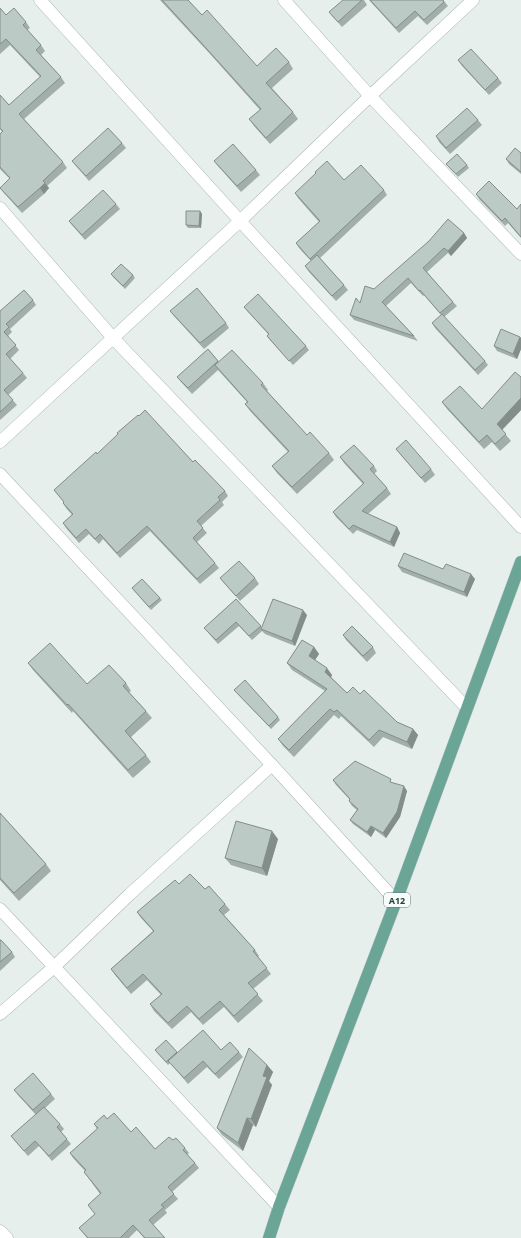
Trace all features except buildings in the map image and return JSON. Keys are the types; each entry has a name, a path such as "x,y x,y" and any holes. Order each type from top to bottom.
{"main road":[{"name":"A12","path":"269,1238 279,1207 396,900 521,562"}],"street":[{"path":"40,0 240,221 521,527"},
{"path":"284,0 370,96 521,254"},
{"path":"0,442 240,221 370,96 473,0"},
{"path":"0,208 113,338 467,708"},
{"path":"1,477 272,765 396,900"},
{"path":"0,1014 54,967 130,894 272,765"},
{"path":"0,909 279,1207"},
{"path":"0,1231 7,1238"}]}
